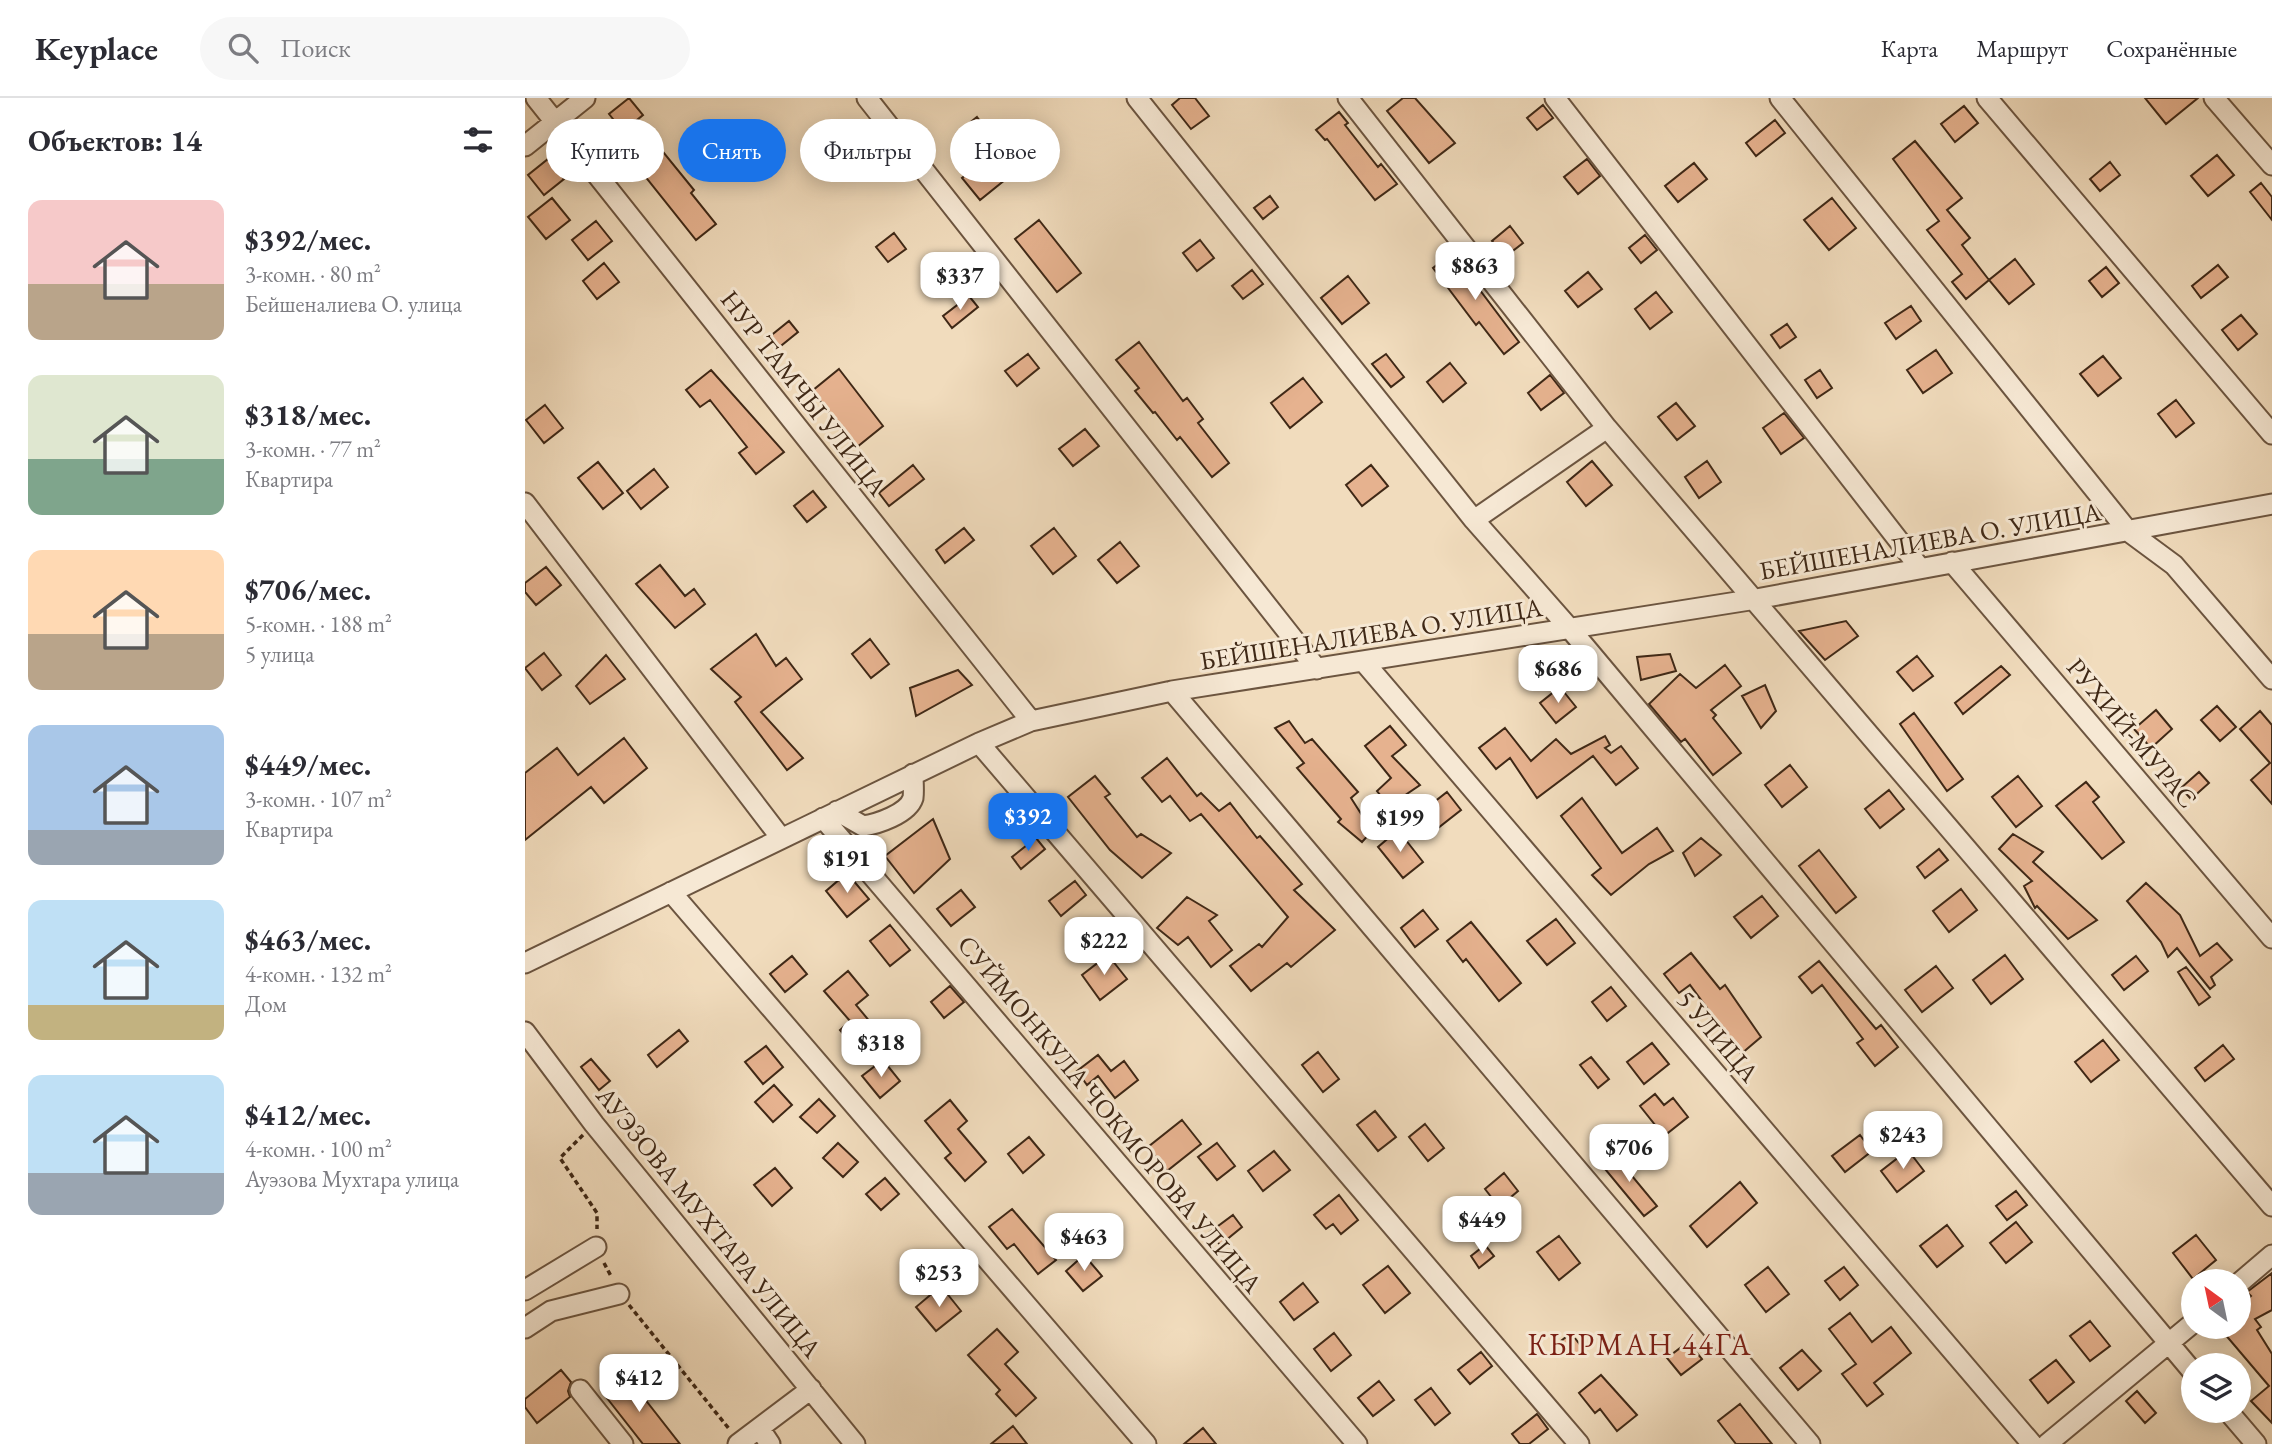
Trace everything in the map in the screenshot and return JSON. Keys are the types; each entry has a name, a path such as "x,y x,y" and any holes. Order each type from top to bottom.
{"street":[{"name":"НУР ТАМЧЫ УЛИЦА","path":"536,98 553,119"},
{"path":"559,119 586,98"},
{"path":"867,98 1317,669"},
{"path":"1137,98 1474,520 1571,630 2181,1359"},
{"path":"1348,98 1607,428 2272,1206"},
{"path":"1555,98 1920,568"},
{"path":"1780,98 2128,531 2174,565 2272,679"},
{"path":"1987,98 2272,434"},
{"path":"2214,98 2272,165"},
{"path":"525,146 546,129"},
{"name":"НУР ТАМЧЫ УЛИЦА","path":"603,182 1031,721"},
{"path":"1474,520 1607,428"},
{"path":"525,503 781,838"},
{"name":"БЕЙШЕНАЛИЕВА О. УЛИЦА","path":"525,963 913,774 1031,721 1172,691 1756,600 2272,504"},
{"name":"РУХИЙ-МУРАС","path":"1952,562 2272,938"},
{"name":"5 УЛИЦА","path":"1364,662 2032,1444"},
{"path":"1172,691 1810,1444"},
{"path":"979,743 1579,1444"},
{"path":"830,815 863,826 878,824 908,806 912,799 913,774"},
{"name":"СУЙМОНКУЛА ЧОКМОРОВА УЛИЦА","path":"830,815 1357,1444"},
{"path":"671,892 1146,1444"},
{"name":"АУЭЗОВА МУХТАРА УЛИЦА","path":"525,1032 594,1124 855,1444"},
{"path":"525,1290 596,1247"},
{"path":"2251,1273 2272,1255"},
{"path":"525,1328 551,1311 619,1294"},
{"path":"2047,1444 2181,1333"},
{"path":"738,1444 765,1436 811,1389"},
{"path":"580,1390 623,1444"},
{"path":"2238,1423 2256,1444"}],"building":[{"path":"629,98 643,115 638,119 613,119 609,114"},
{"path":"1180,98 1195,98 1209,116 1191,129 1172,105"},
{"path":"1403,98 1415,98 1455,143 1429,163 1387,111"},
{"path":"2145,98 2198,98 2166,124"},
{"path":"1543,105 1553,118 1537,130 1527,118"},
{"path":"1964,106 1978,123 1955,142 1941,124"},
{"path":"1339,112 1348,123 1345,125 1378,167 1381,164 1397,184 1375,200 1327,139 1316,130"},
{"path":"1775,120 1785,133 1756,156 1746,143"},
{"path":"1915,141 1962,198 1947,210 1970,238 1962,245 1989,280 1966,299 1952,282 1962,274 1927,230 1939,221 1893,159"},
{"path":"664,153 678,170 678,182 687,182 694,190 691,193 716,224 696,240 650,182 664,182"},
{"path":"2217,155 2234,175 2208,196 2191,176"},
{"path":"1587,159 1600,176 1578,194 1564,177"},
{"path":"546,161 546,182 560,182 544,195 528,175"},
{"path":"2110,162 2120,175 2100,191 2090,179"},
{"path":"1694,163 1707,179 1678,202 1665,186"},
{"path":"965,182 1002,182 980,200"},
{"path":"2261,183 2272,197 2272,220 2250,192"},
{"path":"1270,196 1278,207 1263,219 1254,208"},
{"path":"552,198 570,220 546,239 528,217"},
{"path":"1832,198 1856,228 1829,250 1804,220"},
{"path":"1039,220 1081,273 1057,292 1015,239"},
{"path":"596,221 612,241 588,260 572,240"},
{"path":"1510,226 1523,243 1505,257 1492,241"},
{"path":"894,233 906,249 888,262 876,247"},
{"path":"1645,235 1657,250 1641,263 1629,248"},
{"path":"1200,240 1214,258 1197,271 1183,253"},
{"path":"1452,253 1519,342 1504,354 1479,322 1476,325 1433,268"},
{"path":"2015,259 2034,284 2009,304 1989,280"},
{"path":"604,263 619,282 597,299 583,281"},
{"path":"2218,265 2228,277 2201,298 2192,286"},
{"path":"2106,267 2119,283 2102,297 2089,281"},
{"path":"1252,270 1263,284 1243,299 1232,286"},
{"path":"1588,272 1602,289 1578,307 1565,291"},
{"path":"1348,276 1369,303 1342,324 1321,298"},
{"path":"1656,292 1672,312 1650,329 1635,309"},
{"path":"969,296 978,307 952,328 943,316"},
{"path":"1911,306 1921,321 1896,339 1885,323"},
{"path":"2241,315 2257,334 2238,350 2222,330"},
{"path":"789,321 798,332 777,349 768,338"},
{"path":"1787,324 1796,337 1780,348 1771,335"},
{"path":"1139,342 1183,401 1187,398 1203,419 1198,423 1229,463 1212,477 1180,437 1177,440 1155,412 1153,413 1135,391 1139,388 1116,360"},
{"path":"1936,350 1952,373 1923,393 1907,370"},
{"path":"1028,354 1039,368 1017,386 1005,371"},
{"path":"1386,354 1404,377 1391,387 1372,364"},
{"path":"2103,356 2121,378 2098,396 2080,374"},
{"path":"1450,363 1466,383 1443,402 1427,382"},
{"path":"839,369 883,426 857,447 812,391"},
{"path":"711,370 784,452 756,474 739,453 747,447 710,400 700,407 686,390"},
{"path":"1820,370 1832,388 1817,398 1805,380"},
{"path":"1550,375 1564,393 1541,410 1528,393"},
{"path":"1303,378 1322,402 1290,428 1271,403"},
{"path":"2176,400 2194,423 2176,437 2158,414"},
{"path":"1676,403 1695,426 1677,440 1658,417"},
{"path":"545,405 563,428 544,443 526,420"},
{"path":"1784,413 1804,438 1781,454 1763,428"},
{"path":"1085,429 1099,446 1073,466 1059,449"},
{"path":"1592,461 1612,485 1586,506 1567,482"},
{"path":"1707,461 1721,482 1699,498 1685,477"},
{"path":"598,462 623,493 603,509 578,478"},
{"path":"913,465 924,479 889,506 879,493"},
{"path":"1371,465 1388,486 1362,506 1346,485"},
{"path":"654,469 668,487 641,509 627,491"},
{"path":"813,491 826,507 807,522 794,506"},
{"path":"964,528 974,540 945,563 936,550"},
{"path":"1054,528 1076,556 1053,574 1031,546"},
{"path":"1120,542 1139,566 1117,583 1098,560"},
{"path":"660,565 685,596 694,589 705,604 675,628 636,584"},
{"path":"546,567 561,585 536,605 525,592 525,583"},
{"path":"1846,621 1858,636 1825,660 1799,631"},
{"path":"756,634 776,666 786,658 802,679 761,712 803,758 787,770 735,702 741,697 711,669"},
{"path":"870,639 889,664 871,678 852,654"},
{"path":"544,653 561,675 542,690 525,668"},
{"path":"1670,654 1676,671 1641,680 1637,657"},
{"path":"606,655 625,679 590,704 576,686"},
{"path":"1917,656 1933,676 1913,691 1897,672"},
{"path":"1725,665 1741,686 1711,710 1716,715 1713,718 1741,753 1713,775 1685,739 1681,742 1649,704 1680,674 1696,688"},
{"path":"2001,666 2010,675 1963,714 1955,703"},
{"path":"958,670 972,685 916,716 910,688"},
{"path":"1765,685 1776,711 1761,728 1742,696"},
{"path":"1560,687 1576,707 1556,723 1540,703"},
{"path":"2217,706 2236,727 2220,741 2201,720"},
{"path":"2156,710 2172,729 2151,748 2134,729"},
{"path":"2260,711 2272,725 2272,804 2251,780 2270,763 2240,729"},
{"path":"1914,713 1963,779 1947,791 1900,724"},
{"path":"1289,721 1305,743 1312,739 1358,792 1351,798 1372,831 1362,842 1338,822 1341,819 1297,768 1304,763 1275,728"},
{"path":"1390,726 1406,745 1392,756 1420,785 1389,806 1377,791 1391,778 1365,746"},
{"path":"1505,728 1531,761 1556,739 1571,754 1605,736 1610,745 1605,748 1611,753 1621,746 1638,768 1616,785 1593,756 1537,798 1510,758 1496,769 1479,748"},
{"path":"624,738 647,768 604,803 591,787 525,840 525,773 557,748 578,775"},
{"path":"1167,758 1197,796 1201,793 1219,811 1230,803 1257,838 1260,836 1302,884 1294,890 1335,930 1291,967 1287,963 1251,991 1230,966 1259,944 1262,947 1288,917 1201,814 1190,821 1170,796 1162,802 1142,778"},
{"path":"1790,765 1807,787 1782,807 1765,785"},
{"path":"2199,772 2209,783 2191,799 2181,788"},
{"path":"1095,776 1110,794 1105,797 1137,837 1141,834 1171,853 1142,878 1110,850 1068,797"},
{"path":"2018,776 2042,806 2016,827 1992,797"},
{"path":"2086,782 2099,797 2093,802 2124,842 2102,859 2056,806"},
{"path":"1889,790 1904,809 1880,828 1865,809"},
{"path":"1447,792 1461,810 1438,828 1424,810"},
{"path":"1582,798 1622,853 1657,828 1673,851 1649,864 1611,895 1592,875 1601,868 1561,816"},
{"path":"933,819 950,859 914,893 885,856"},
{"path":"1398,830 1423,862 1403,878 1378,847"},
{"path":"2013,834 2043,852 2033,862 2097,920 2068,939 2037,906 2035,908 2024,886 2032,881 1999,849"},
{"path":"1036,838 1045,849 1021,869 1012,857"},
{"path":"1701,838 1721,855 1695,876 1683,853"},
{"path":"1939,849 1948,860 1925,878 1917,867"},
{"path":"1819,850 1856,897 1836,913 1799,866"},
{"path":"847,873 869,899 847,917 826,891"},
{"path":"1075,881 1086,895 1061,916 1049,901"},
{"path":"2146,883 2180,915 2200,956 2217,943 2232,960 2211,977 2215,985 2210,989 2177,948 2168,957 2161,942 2127,901"},
{"path":"1961,889 1977,910 1949,932 1933,911"},
{"path":"961,890 975,907 951,926 937,909"},
{"path":"1762,896 1778,916 1751,938 1734,917"},
{"path":"1187,897 1217,915 1209,921 1232,950 1211,967 1188,937 1178,945 1157,928"},
{"path":"1423,910 1438,929 1415,947 1401,928"},
{"path":"1556,919 1575,943 1547,965 1527,941"},
{"path":"1471,922 1521,983 1499,1001 1466,959 1463,962 1447,941"},
{"path":"890,925 910,950 890,966 870,941"},
{"path":"1691,953 1720,989 1725,985 1761,1037 1741,1054 1690,985 1679,993 1664,974"},
{"path":"1108,955 1127,979 1100,1000 1082,975"},
{"path":"2005,955 2023,979 1991,1004 1973,980"},
{"path":"792,956 807,974 785,992 770,974"},
{"path":"2136,956 2148,971 2124,990 2112,975"},
{"path":"1819,961 1876,1029 1881,1025 1898,1047 1875,1066 1857,1043 1863,1039 1822,985 1812,993 1799,977"},
{"path":"1936,966 1953,988 1922,1012 1905,990"},
{"path":"2186,967 2210,997 2199,1005 2178,972"},
{"path":"848,971 868,995 856,1005 876,1029 854,1047 840,1030 850,1021 824,991"},
{"path":"950,986 964,1002 944,1018 931,1002"},
{"path":"1611,987 1626,1006 1607,1021 1592,1002"},
{"path":"679,1030 688,1041 657,1067 648,1055"},
{"path":"2103,1040 2119,1060 2091,1082 2075,1062"},
{"path":"1652,1043 1669,1064 1644,1084 1627,1062"},
{"path":"2223,1045 2234,1059 2205,1081 2195,1068"},
{"path":"766,1046 783,1067 763,1084 745,1062"},
{"path":"1318,1052 1339,1079 1323,1092 1302,1065"},
{"path":"1098,1055 1111,1071 1124,1061 1138,1080 1115,1098 1098,1076 1087,1085 1077,1071"},
{"path":"1591,1057 1609,1079 1598,1088 1580,1065"},
{"path":"591,1059 610,1081 599,1090 581,1067"},
{"path":"883,1060 900,1081 880,1098 862,1076"},
{"path":"774,1085 792,1105 773,1122 755,1102"},
{"path":"1655,1094 1664,1105 1673,1098 1688,1117 1664,1136 1640,1106"},
{"path":"819,1099 835,1116 817,1133 800,1117"},
{"path":"950,1100 967,1121 958,1129 986,1162 965,1181 945,1158 951,1153 925,1121"},
{"path":"1375,1111 1396,1137 1378,1151 1357,1125"},
{"path":"1182,1120 1201,1144 1167,1171 1148,1147"},
{"path":"1425,1124 1444,1148 1428,1161 1409,1137"},
{"path":"1860,1135 1872,1151 1845,1172 1832,1156"},
{"path":"1029,1137 1044,1155 1023,1173 1008,1154"},
{"path":"838,1143 858,1162 843,1177 823,1158"},
{"path":"1217,1143 1235,1166 1217,1180 1198,1157"},
{"path":"1908,1150 1924,1171 1897,1192 1881,1171"},
{"path":"1274,1151 1290,1170 1263,1191 1248,1171"},
{"path":"1613,1153 1657,1206 1644,1216 1600,1163"},
{"path":"775,1168 792,1188 772,1206 754,1185"},
{"path":"1504,1173 1518,1191 1499,1207 1485,1189"},
{"path":"885,1178 899,1194 881,1210 866,1194"},
{"path":"1740,1182 1757,1203 1707,1247 1690,1226"},
{"path":"2016,1191 2027,1205 2007,1220 1996,1206"},
{"path":"1339,1195 1358,1220 1341,1234 1333,1224 1326,1229 1314,1215"},
{"path":"1012,1209 1056,1260 1038,1274 1014,1244 1007,1249 989,1227"},
{"path":"1233,1215 1242,1227 1220,1245 1210,1232"},
{"path":"2016,1222 2032,1242 2006,1263 1990,1243"},
{"path":"1947,1225 1963,1246 1937,1267 1920,1246"},
{"path":"2196,1235 2216,1260 2205,1269 2185,1269 2173,1253"},
{"path":"1559,1236 1580,1263 1559,1280 1537,1252"},
{"path":"1485,1245 1494,1256 1479,1268 1471,1256"},
{"path":"1084,1255 1102,1276 1083,1291 1066,1271"},
{"path":"1388,1266 1410,1293 1385,1313 1363,1285"},
{"path":"1768,1267 1789,1294 1766,1312 1745,1285"},
{"path":"1844,1267 1858,1285 1840,1300 1825,1281"},
{"path":"2272,1273 2272,1310 2255,1319 2261,1327 2257,1330 2272,1354 2272,1423 2251,1401 2269,1386 2251,1365 2251,1353 2241,1353 2229,1339 2251,1339 2251,1289"},
{"path":"1303,1283 1318,1302 1294,1320 1280,1302"},
{"path":"941,1286 961,1311 936,1331 916,1307"},
{"path":"1850,1313 1872,1342 1891,1327 1911,1353 1874,1383 1883,1394 1867,1406 1842,1374 1856,1364 1829,1329"},
{"path":"2090,1321 2110,1346 2090,1361 2070,1336"},
{"path":"997,1329 1018,1352 1005,1364 1036,1398 1016,1416 996,1394 1000,1390 968,1355"},
{"path":"1334,1333 1351,1355 1331,1371 1314,1349"},
{"path":"1571,1333 1584,1350 1574,1357 1561,1341"},
{"path":"1688,1342 1702,1359 1681,1375 1667,1358"},
{"path":"1802,1350 1821,1371 1798,1390 1780,1368"},
{"path":"1481,1352 1492,1366 1470,1384 1458,1370"},
{"path":"2056,1360 2074,1382 2048,1403 2030,1380"},
{"path":"561,1370 571,1382 568,1391 570,1397 537,1423 525,1407 525,1399"},
{"path":"626,1375 680,1444 643,1444 603,1393"},
{"path":"1601,1375 1637,1415 1617,1431 1600,1409 1595,1413 1579,1393"},
{"path":"1379,1381 1394,1400 1373,1416 1358,1398"},
{"path":"1431,1388 1450,1413 1435,1425 1415,1400"},
{"path":"2137,1391 2156,1413 2145,1423 2126,1401"},
{"path":"1740,1404 1772,1444 1736,1444 1718,1421"},
{"path":"1537,1414 1548,1429 1529,1444 1520,1444 1512,1434"},
{"path":"1013,1426 1027,1444 991,1444"},
{"path":"1203,1428 1216,1444 1184,1444"}],"district":[{"name":"КЫРМАН 44ГА","path":"1640,1344"}]}
